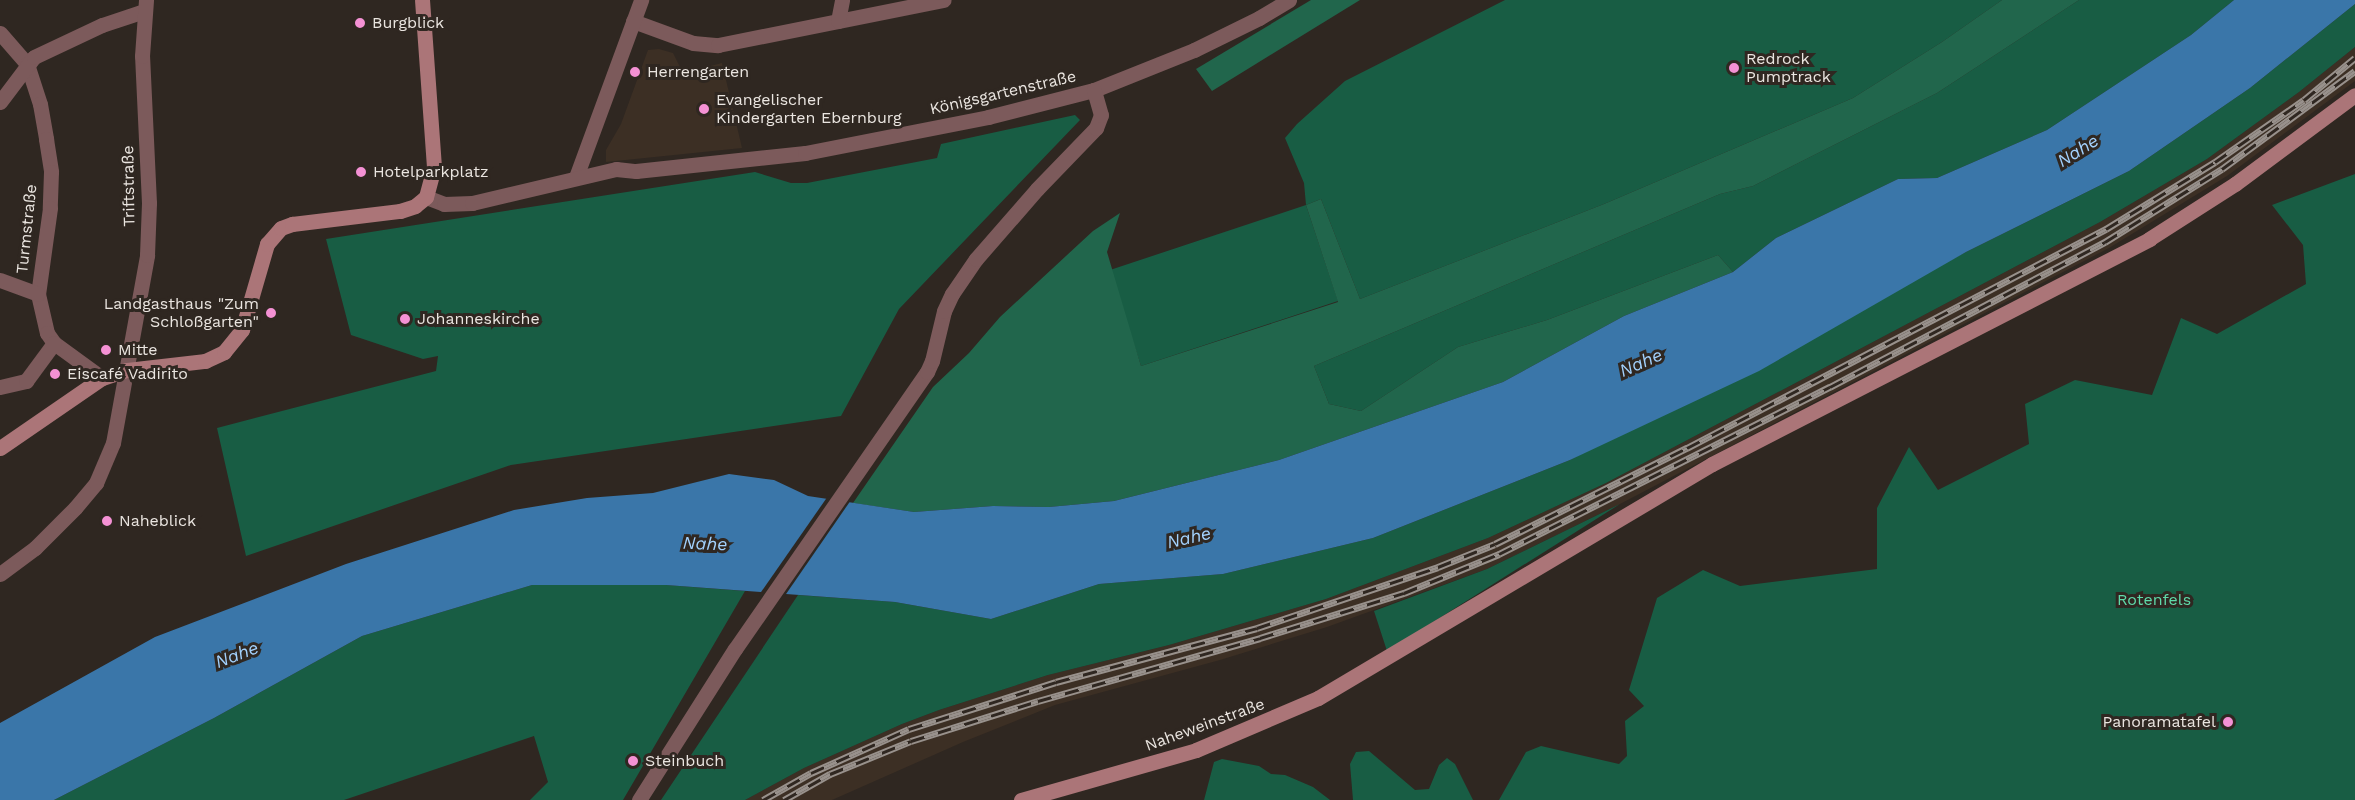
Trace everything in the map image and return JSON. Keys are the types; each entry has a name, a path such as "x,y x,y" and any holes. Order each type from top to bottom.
{"main road":[{"path":"0,448 102,378 127,370 205,361 224,352 232,345 245,322 267,244 281,228 292,224 400,212 415,206 426,197 434,167 422,0"},
{"name":"Naheweinstraße","path":"1021,800 1139,768 1241,733 1318,698 1712,464 2149,239 2235,184 2355,95"}],"street":[{"path":"576,177 641,0"},
{"path":"838,21 842,0"},
{"path":"633,21 693,43 718,45 944,0"},
{"name":"Königsgartenstraße","path":"426,197 444,204 472,202 616,169 659,168 805,153 988,117 1094,90 1194,50 1259,18 1289,0"},
{"path":"0,102 21,78 27,64 48,49 145,6"},
{"name":"Triftstraße","path":"0,574 34,548 75,508 96,483 113,443 145,272 149,203 142,56 145,6"},
{"name":"Turmstraße","path":"0,33 27,64 40,104 51,172 50,208 38,294 46,333 54,343"},
{"path":"639,800 735,649 932,361 944,311 964,276 1037,189 1096,128 1101,115 1094,90"},
{"path":"0,280 38,294"},
{"path":"0,387 26,381 54,343 102,378"}],"shaded area":[{"path":"2355,47 2355,81 2227,176 2109,248 1620,504 1487,569 1327,627 1220,660 1055,705 963,742 832,800 745,800 804,768 939,710 1048,675 1169,645 1326,599 1488,538 1606,483 2100,222 2207,159 2299,92"},
{"path":"659,49 673,53 683,73 722,63 742,148 606,162 606,150 621,124 648,50"}],"green space":[{"path":"1311,0 1360,0 1212,91 1196,69"},
{"path":"1505,0 2002,0 1942,42 1853,98 1604,204 1360,299 1321,199 1306,205 1304,183 1285,138 1297,124 1345,81"},
{"path":"2002,0 2079,0 1937,93 1753,186 1720,194 1314,366 1329,404 1361,411 1458,347 1547,320 1718,255 1733,272 1624,316 1503,382 1279,460 1114,501 1049,507 993,506 914,512 853,503 933,387 969,353 1000,317 1093,231 1120,213 1107,252 1141,366 1338,302 1306,205 1321,199 1360,299 1604,204 1853,98 1942,42"},
{"path":"2079,0 2234,0 2191,35 2047,130 1937,178 1898,179 1776,238 1733,272 1718,255 1547,320 1458,347 1361,411 1329,404 1314,366 1720,194 1753,186 1937,93"},
{"path":"2355,4 2355,47 2299,92 2207,159 2100,222 1606,483 1488,538 1326,599 1169,645 1048,675 939,710 804,768 745,800 661,800 798,595 895,602 991,619 1099,584 1223,574 1373,538 1570,460 1966,252 2129,171 2250,88"},
{"path":"1075,115 1080,120 899,309 841,416 511,465 246,556 217,428 436,371 438,356 423,359 351,335 326,239 755,172 791,183 807,183 937,158 941,144"},
{"name":"Rotenfels","path":"2355,174 2355,800 1499,800 1526,752 1541,746 1619,764 1627,756 1625,721 1644,706 1629,690 1657,598 1703,570 1740,586 1877,569 1877,508 1909,447 1938,490 2029,444 2025,404 2075,380 2152,395 2181,318 2217,334 2306,284 2303,245 2272,205"},
{"path":"1306,205 1338,301 1141,366 1110,270"},
{"path":"1620,504 1387,651 1374,611 1487,569"},
{"path":"532,585 666,585 745,591 623,800 530,800 548,782 534,736 344,800 54,800 214,718 362,636"},
{"path":"1369,751 1415,790 1429,789 1439,765 1447,758 1455,764 1473,800 1353,800 1350,764 1356,752"},
{"path":"1222,759 1259,766 1271,774 1285,775 1313,787 1330,800 1204,800 1214,762"}],"water":[{"name":"Nahe","path":"2234,0 2355,0 2355,4 2250,88 2129,171 1966,252 1759,371 1570,460 1373,538 1223,574 1099,584 991,619 895,602 666,585 532,585 362,636 214,718 54,800 0,800 0,723 155,637 346,564 514,510 587,498 653,493 729,474 774,480 808,496 914,512 993,506 1049,507 1114,501 1279,460 1503,382 1624,316 1733,272 1776,238 1898,179 1937,178 2047,130 2191,35"}],"pier":[{"path":"828,496 851,500 784,597 759,595"}],"railway":[{"path":"763,800 811,773 909,729 1056,682 1257,628 1438,567 1495,544 1687,448 2106,229 2215,162 2304,100 2355,58"},
{"path":"784,800 830,774 911,741 1404,593 1499,554 1830,387 2105,242 2222,169 2355,71"}],"place":[{"name":"Burgblick","path":"360,23"},
{"name":"Redrock Pumptrack","path":"1734,68"},
{"name":"Herrengarten","path":"635,72"},
{"name":"Evangelischer Kindergarten Ebernburg","path":"704,109"},
{"name":"Hotelparkplatz","path":"361,172"},
{"name":"Landgasthaus \"Zum Schloßgarten\"","path":"271,313"},
{"name":"Johanneskirche","path":"405,319"},
{"name":"Mitte","path":"106,350"},
{"name":"Eiscafé Vadirito","path":"55,374"},
{"name":"Naheblick","path":"107,521"},
{"name":"Panoramatafel","path":"2228,722"},
{"name":"Steinbuch","path":"633,761"}]}
